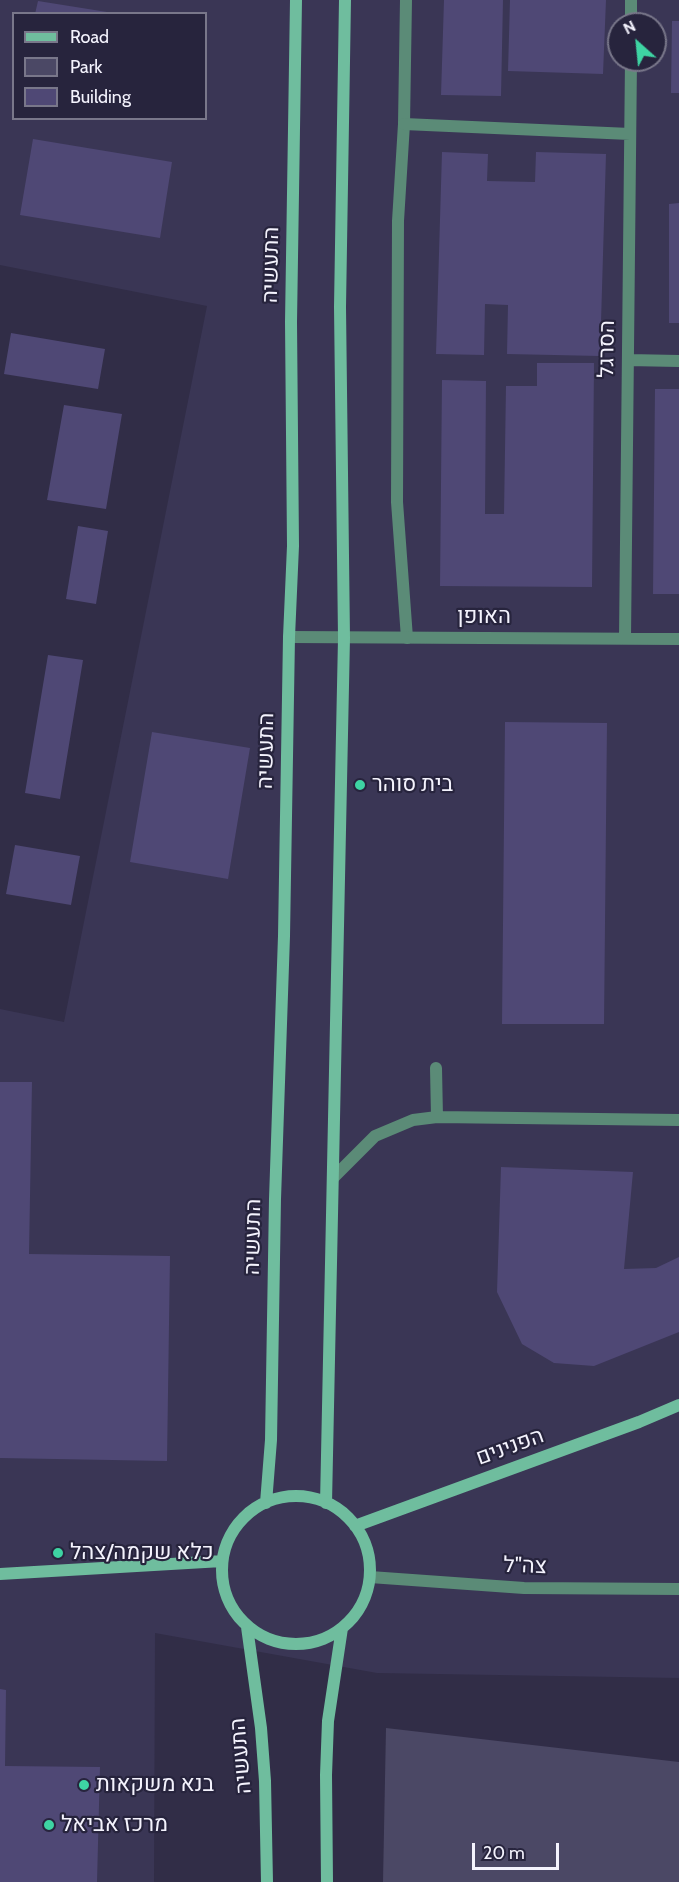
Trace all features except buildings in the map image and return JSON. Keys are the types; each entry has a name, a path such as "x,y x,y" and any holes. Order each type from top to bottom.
{"street":[{"name":"התעשיה","path":"266,1503 271,1440 275,1199 293,546 291,322 296,0"},
{"path":"326,1503 344,638 340,307 345,0"},
{"path":"406,0 404,124 398,221 397,502 407,638"},
{"name":"הסרגל","path":"625,638 631,72"},
{"path":"404,124 630,134"},
{"path":"628,360 679,361"},
{"name":"האופן","path":"289,637 679,639"},
{"path":"436,1068 437,1118"},
{"path":"334,1177 375,1136 413,1120 437,1118 679,1120"},
{"name":"הפנינים","path":"355,1526 639,1422 679,1405"},
{"path":"286,1497 306,1497 326,1503 342,1512 355,1526 364,1542 370,1577 365,1596 356,1614 342,1628 320,1640 295,1644 269,1640 247,1627 232,1608 223,1585 222,1561 230,1537 245,1517 266,1503 286,1497"},
{"path":"0,1574 222,1561"},
{"name":"צה\"ל","path":"370,1577 524,1588 679,1589"},
{"name":"התעשיה","path":"247,1627 261,1728 265,1781 267,1882"},
{"path":"327,1882 328,1721 342,1628"}],"shaded area":[{"path":"0,0 679,0 679,1678 377,1673 155,1633 154,1882 0,1882 0,1009 64,1022 207,306 0,265"}],"green space":[{"path":"386,1728 679,1762 679,1882 383,1882"}],"place":[{"name":"בית סוהר","path":"360,785"},
{"name":"כלא שקמה/צהל","path":"58,1553"},
{"name":"בנא משקאות","path":"84,1785"},
{"name":"מרכז אביאל","path":"49,1825"}]}
